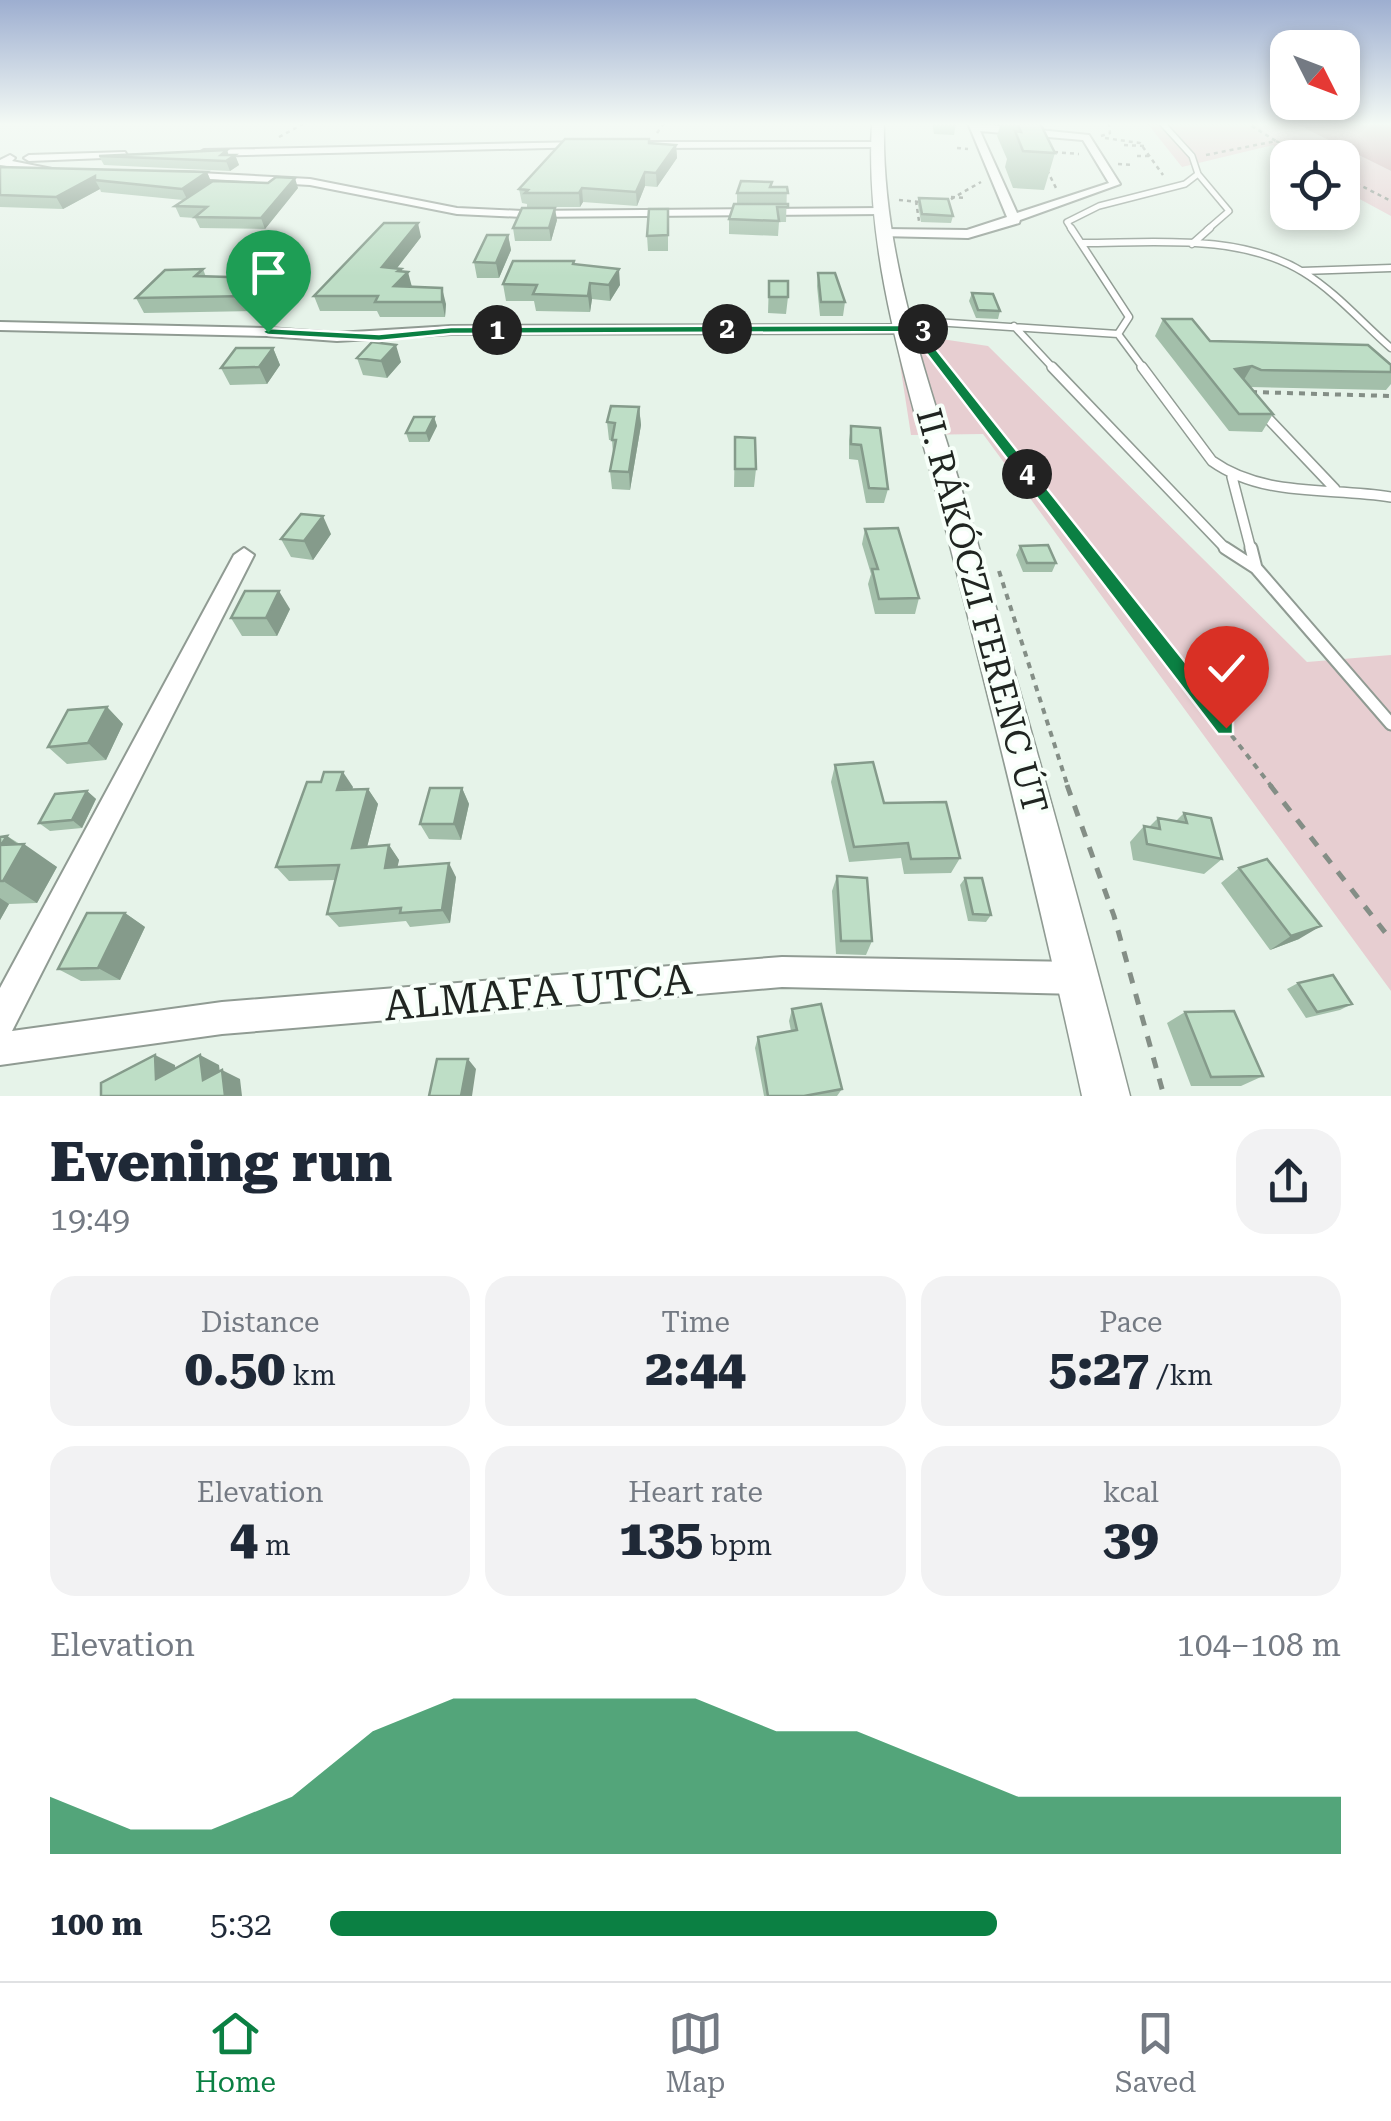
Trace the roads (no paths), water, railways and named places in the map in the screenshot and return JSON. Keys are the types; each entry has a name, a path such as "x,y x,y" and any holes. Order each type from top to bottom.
{"main road":[{"name":"II. RÁKÓCZI FERENC ÚT","path":"882,174 913,333 1106,1096"}],"street":[{"path":"176,174 310,182 457,210 893,222 955,236 1116,184 1110,174"},
{"path":"994,174 1014,220"},
{"path":"0,326 268,332 336,338 451,330 913,333"},
{"path":"0,1020 244,555"},
{"name":"ALMAFA UTCA","path":"0,1049 222,1018 782,972 1079,978"}],"lane":[{"path":"1118,334 1129,317 1067,222 1099,206 1172,189 1198,174"},
{"path":"1192,244 1229,211 1198,174"},
{"path":"1082,243 1192,244 1257,254 1302,271 1391,348"},
{"path":"1302,271 1391,268"},
{"path":"913,333 1013,326 1118,334 1212,461 1232,477 1266,490 1334,489 1391,497"},
{"path":"1013,326 1176,500 1235,558 1256,568 1391,724"},
{"path":"1243,392 1334,489"},
{"path":"1232,477 1256,568"}]}
